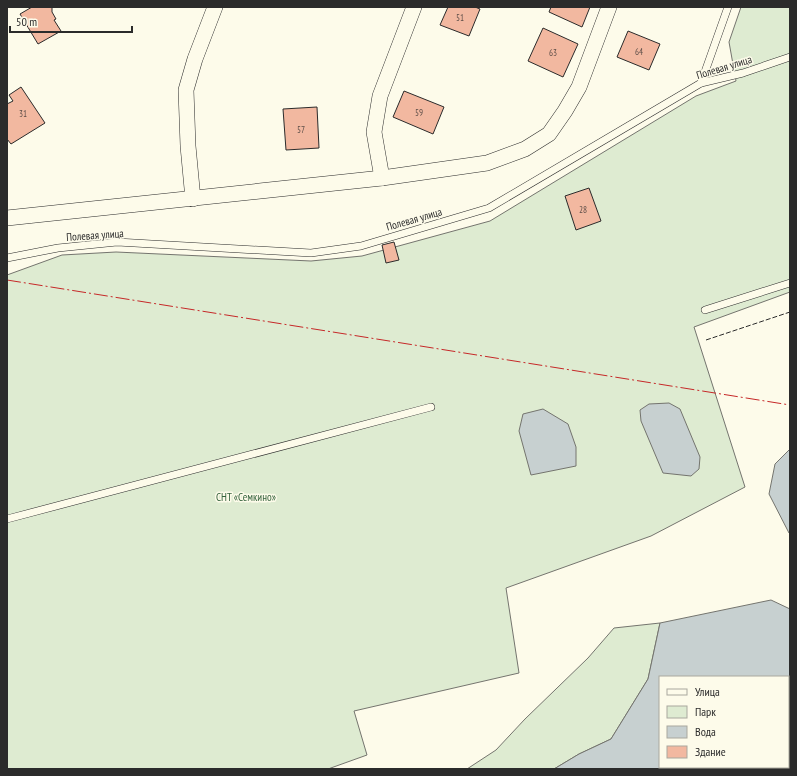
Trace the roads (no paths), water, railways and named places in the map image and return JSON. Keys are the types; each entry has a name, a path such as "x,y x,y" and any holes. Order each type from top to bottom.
{"street":[{"path":"193,199 188,146 186,90 195,59 215,7"},
{"path":"382,178 374,132 380,96 414,7"},
{"path":"9,213 193,199 382,178 487,163 525,149 549,134 565,111 578,87 609,7"}],"lane":[{"path":"702,83 728,7"},
{"name":"Полевая улица","path":"7,258 58,248 117,242 311,252 361,246 489,208 702,83 743,73 790,57"},
{"path":"705,310 790,283"},
{"path":"7,519 430,407"}],"water":[{"path":"669,403 680,409 700,457 699,469 691,476 663,473 641,421 640,410 649,404"},
{"path":"543,409 568,424 576,447 576,466 531,475 519,431 523,414"},
{"path":"790,449 789,533 769,494 775,464"},
{"path":"771,600 790,609 790,769 554,769 579,754 611,739 648,679 660,623"}],"park label":[{"name":"СНТ «Семкино»","path":"246,497"}]}
